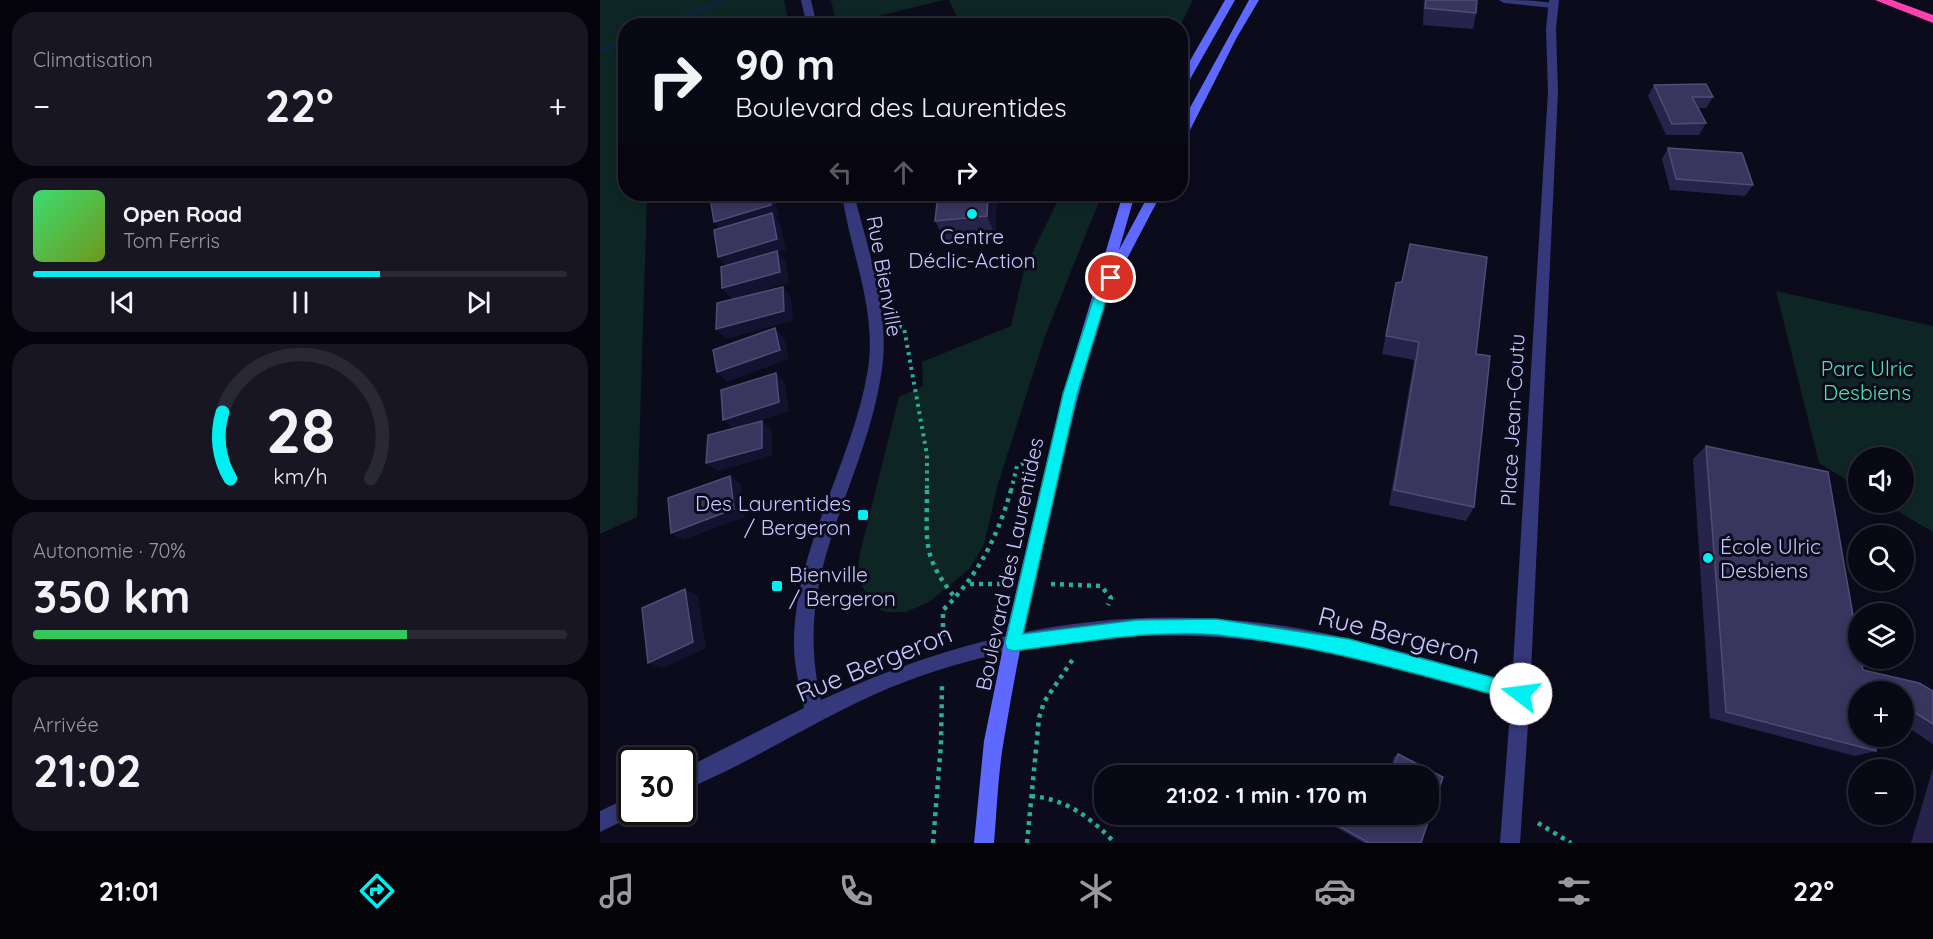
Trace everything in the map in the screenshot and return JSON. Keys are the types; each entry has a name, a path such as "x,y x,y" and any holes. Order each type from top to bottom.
{"highway":[{"path":"1881,0 1933,19"}],"street":[{"path":"806,0 810,18"},
{"path":"1188,74 1230,0"},
{"path":"1188,122 1232,37 1254,0"},
{"path":"1504,0 1553,3"},
{"name":"Place Jean-Coutu","path":"1510,843 1521,694 1553,92 1553,3"},
{"name":"Rue Bienville","path":"815,715 803,642 809,592 825,524 866,413 876,366 875,317 850,201"},
{"name":"Boulevard des Laurentides","path":"984,843 994,741 1013,643 1059,439 1126,201"},
{"name":"Boulevard des Laurentides","path":"1100,300 1151,201"},
{"name":"Rue Bergeron","path":"696,774 815,715 914,670 1013,643 1137,628 1216,627 1349,647 1521,694"},
{"path":"600,822 618,813"}],"path":[{"name":"Rue Bienville","path":"904,328 927,455 927,550 936,574 956,599"},
{"name":"Boulevard des Laurentides","path":"943,610 969,584 1008,506 1017,466"},
{"path":"1089,585 1101,586 1111,598"},
{"path":"1027,843 1040,718"},
{"path":"933,843 941,744"},
{"path":"1031,796 1057,799 1077,809 1115,843"},
{"path":"1513,811 1549,828 1571,843"}],"green space":[{"path":"600,0 784,0 788,18 618,18 618,201 647,201 637,517 600,534"},
{"path":"831,0 944,0 870,18 835,18"},
{"path":"949,0 1193,0 1184,18 958,18"},
{"path":"1058,201 1099,201 1045,336 998,484 984,545 969,569 929,602 906,612 886,612 875,607 862,586 858,570 860,553 899,397 923,386 922,362 1011,326 1024,270"},
{"name":"Parc Ulric Desbiens","path":"1776,291 1933,326 1933,532 1901,513 1914,513 1914,447 1848,447 1848,481 1819,463"}],"building":[{"path":"1426,0 1477,0 1476,13 1425,8"},
{"path":"1706,84 1713,97 1692,97 1706,123 1672,124 1654,85"},
{"path":"1668,148 1742,153 1753,185 1676,179"},
{"path":"711,201 770,201 771,205 714,222"},
{"path":"937,201 988,201 987,216 935,221"},
{"path":"772,213 777,239 718,257 714,230"},
{"path":"1410,244 1487,257 1476,354 1490,356 1474,507 1394,490 1419,342 1386,336 1396,283 1402,282"},
{"path":"777,251 780,272 722,288 721,267"},
{"path":"783,287 784,311 716,329 717,303"},
{"path":"775,328 780,350 717,372 713,350"},
{"path":"776,373 779,402 723,420 721,390"},
{"path":"762,421 762,448 706,463 708,435"},
{"path":"1706,446 1828,472 1851,603 1848,603 1848,669 1863,669 1910,681 1848,681 1848,744 1726,712"},
{"path":"730,476 734,509 671,533 668,498"},
{"path":"685,589 693,642 648,663 642,608"},
{"path":"1914,682 1933,691 1933,724 1914,712"},
{"path":"1861,747 1875,747 1876,751"},
{"path":"1398,754 1420,765 1394,765"},
{"path":"1439,775 1443,777 1439,789"},
{"path":"1337,825 1427,825 1421,843 1369,843"}],"waterway":[{"path":"681,18 723,0"},
{"path":"600,51 618,43"}],"place":[{"name":"Centre Déclic-Action","path":"972,214"},
{"name":"Des Laurentides / Bergeron","path":"863,515"},
{"name":"École Ulric Desbiens","path":"1708,558"},
{"name":"Bienville / Bergeron","path":"777,586"}],"route":[{"path":"1111,278 1100,300 1070,394 1013,643 1052,636 1137,628 1216,627 1349,647 1521,694"}]}
